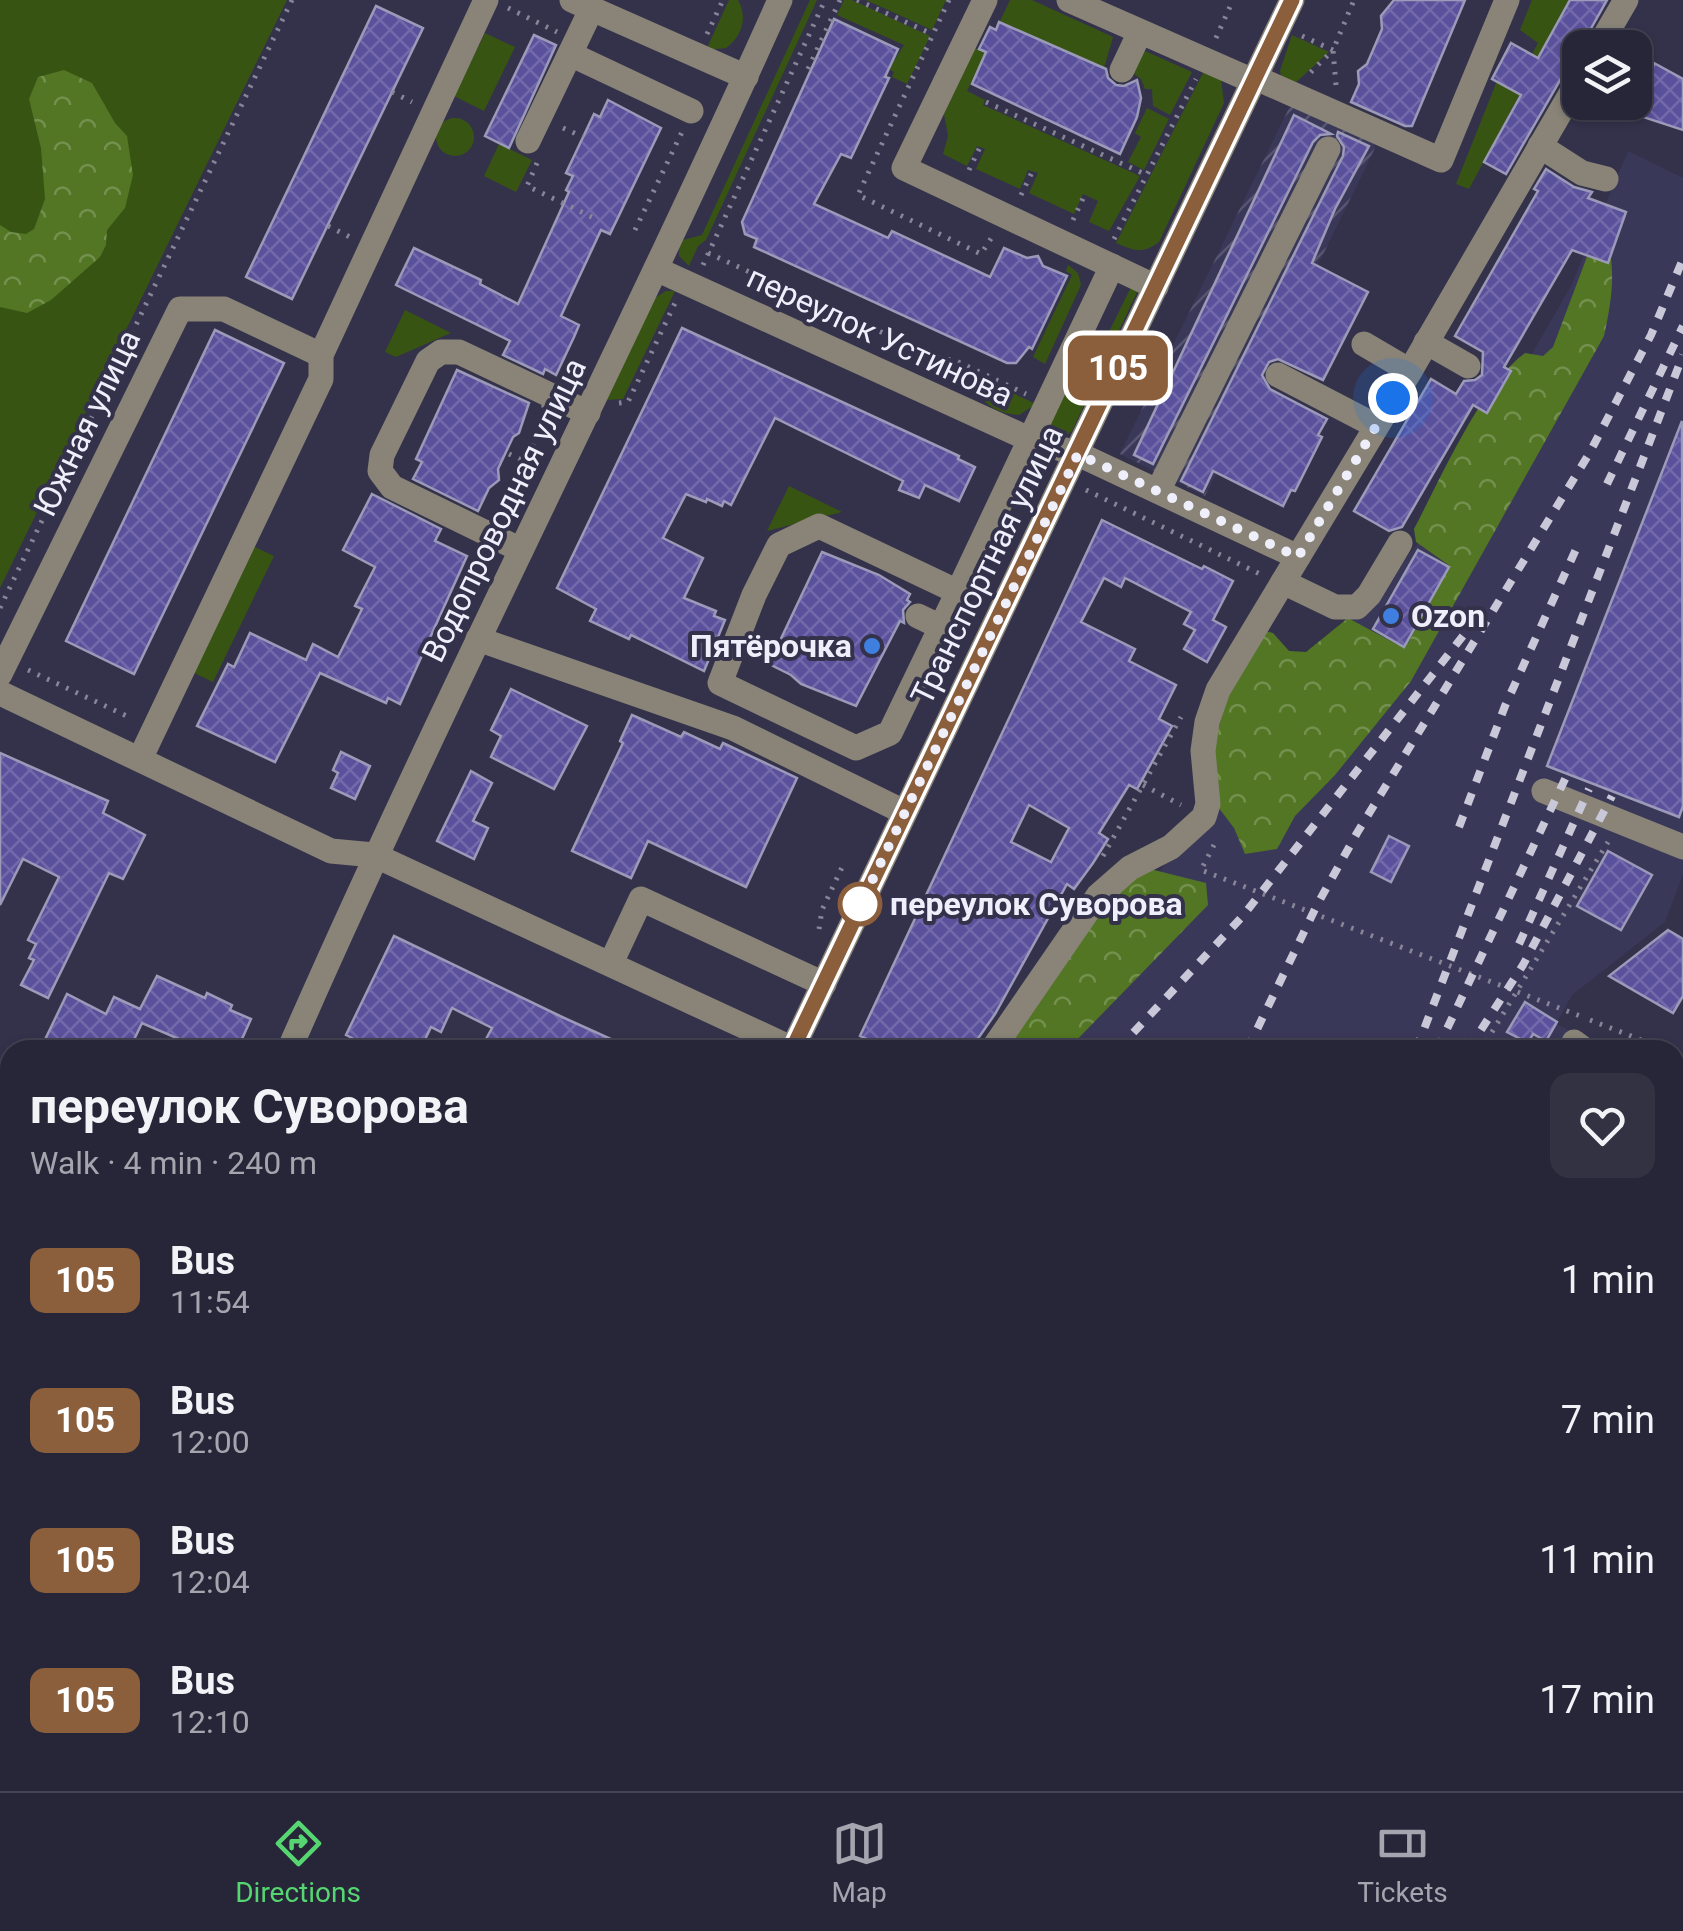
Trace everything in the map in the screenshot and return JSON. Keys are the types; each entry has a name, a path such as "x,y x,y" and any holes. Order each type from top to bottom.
{"street":[{"path":"140,760 320,379 321,355 489,0"},
{"name":"Водопроводная улица","path":"293,1040 374,855 590,408 780,0"},
{"path":"985,0 904,168 1156,286"},
{"path":"1069,0 1440,160 1506,0"},
{"name":"Транспортная улица","path":"797,1040 1292,0"},
{"path":"1608,30 1626,0"},
{"path":"535,148 565,44 582,4 746,77"},
{"path":"1122,70 1140,32"},
{"path":"565,44 691,111"},
{"path":"999,1040 1098,896 1130,868 1171,847 1204,817 1208,804 1203,751 1212,706 1273,579 1298,557 1562,109"},
{"path":"1540,146 1582,173 1606,180"},
{"path":"1158,491 1328,149"},
{"path":"958,592 819,526 779,545 754,594 720,683 856,748 890,733 930,622 958,592 1108,263"},
{"name":"переулок Устинова","path":"656,269 1029,439 1078,454 1298,557"},
{"name":"Южная улица","path":"4,667 180,309 224,309 321,355"},
{"path":"1426,342 1468,366"},
{"path":"1364,344 1410,371"},
{"path":"521,550 392,487 380,471 382,454 428,360 440,352 459,352 590,408"},
{"path":"1278,376 1376,426"},
{"path":"1273,579 1349,610 1369,596 1400,543"},
{"path":"478,639 732,728 904,812"},
{"path":"0,693 331,851 374,855 774,1040"},
{"path":"780,751 795,719"},
{"path":"1544,792 1683,847"},
{"path":"611,963 641,898 824,984"}],"path":[{"path":"0,608 292,0"},
{"path":"489,0 565,44"},
{"path":"691,28 706,35 722,0"},
{"path":"590,408 628,402 708,253 826,0"},
{"path":"808,69 840,0"},
{"path":"858,0 962,47"},
{"path":"949,0 858,195 982,254 990,239 1002,233"},
{"path":"1108,263 1233,0"},
{"path":"1336,87 1333,50 1354,0"},
{"path":"1294,32 1333,50"},
{"path":"392,92 420,106"},
{"path":"986,102 1147,175"},
{"path":"635,230 691,111"},
{"path":"556,124 583,138"},
{"path":"970,170 982,145"},
{"path":"535,148 527,186 592,216"},
{"path":"1022,195 1034,168"},
{"path":"1073,220 1086,192"},
{"path":"328,226 356,240"},
{"path":"708,253 1033,398"},
{"path":"451,359 543,401 546,418 526,462 500,518 489,524 444,509 396,482 389,466 432,372 438,364 451,359"},
{"path":"509,454 526,462"},
{"path":"1065,480 1273,579"},
{"path":"4,667 140,723"},
{"path":"1144,785 1181,718"},
{"path":"1487,1040 1620,822"},
{"path":"1215,842 1201,870 1549,1004"},
{"path":"1603,1025 1641,1040"}],"shaded area":[{"path":"1291,104 1373,142 1375,148 1205,496 1120,454"},
{"path":"1628,151 1683,178 1683,874 1665,922 1572,995 1556,1024 1590,1040 1043,1040 1240,756 1431,528 1571,286"}],"green space":[{"path":"0,0 287,0 0,588"},
{"path":"729,0 738,0 741,7 743,20 739,32 726,48 706,50"},
{"path":"810,0 817,0 706,240 698,246 689,266 679,256 679,246 683,240 702,235"},
{"path":"844,0 852,0 930,36 907,84 892,77 894,72 889,69 904,45 837,15"},
{"path":"866,0 946,0 932,30"},
{"path":"1010,0 1032,0 1113,37 1104,68 1000,21"},
{"path":"1532,0 1570,0 1469,189 1456,184 1497,81 1513,89 1538,43 1520,30"},
{"path":"485,33 515,47 484,111 454,96"},
{"path":"1292,35 1329,52 1294,84 1280,71"},
{"path":"975,48 985,53 967,91 985,100 983,105 1140,176 1109,231 1089,222 1098,201 1083,194 1074,214 1029,193 1038,173 1028,170 1020,189 976,169 985,149 977,146 967,166 943,154 948,136 944,114"},
{"path":"1145,51 1192,72 1170,115 1153,106 1152,89 1145,89 1141,79 1129,70"},
{"path":"1205,69 1221,79 1224,103 1159,242 1138,250 1116,243"},
{"path":"64,70 92,83 127,136 133,175 125,208 107,230 100,257 51,300 27,313 0,307 0,225 11,232 26,234 34,229 45,199 41,148 29,99 38,77"},
{"path":"1147,108 1169,119 1144,170 1128,162 1141,137 1135,133"},
{"path":"455,118 468,124 474,137 468,150 455,156 442,150 436,137 442,124"},
{"path":"499,144 532,160 516,192 484,176"},
{"path":"1608,242 1612,289 1604,336 1411,681 1335,775 1295,816 1277,849 1245,854 1234,828 1206,791 1231,683 1265,631 1273,633 1289,651 1306,652 1348,618 1398,645 1408,643 1450,566 1416,542 1414,529 1477,410 1525,353 1543,356 1553,347 1588,254"},
{"path":"1068,265 1078,273 1081,285 1045,364 1033,357 1072,275 1066,271"},
{"path":"1131,287 1138,290 1072,431 1064,437 1052,433 1050,421 1087,343 1102,346"},
{"path":"675,291 623,399 605,400 655,298"},
{"path":"405,310 451,333 396,357 385,352"},
{"path":"974,375 1036,404 1019,415 1002,412 982,398"},
{"path":"789,486 842,512 767,531"},
{"path":"251,545 274,556 213,682 190,671"},
{"path":"1150,869 1206,883 1208,905 1077,1040 1006,1040 1103,900"}],"building":[{"path":"1394,0 1465,0 1412,126 1351,102 1359,84 1358,71 1367,64 1382,29 1381,16"},
{"path":"1570,0 1607,0 1590,30 1562,30 1562,77 1506,174 1484,162 1521,95 1492,79 1511,43 1538,58"},
{"path":"376,6 423,28 292,299 246,277"},
{"path":"834,19 898,49 885,77 889,78 851,158 841,154 814,204 888,238 892,231 990,277 1004,248 1027,258 1038,256 1043,266 1067,276 1032,349 1029,347 1016,363 1007,363 754,247 757,239 745,234 742,222"},
{"path":"999,22 1106,69 1108,78 1116,85 1137,80 1141,98 1137,117 1120,154 972,84 986,52 979,49 990,27 996,30"},
{"path":"534,35 556,45 509,148 485,136"},
{"path":"1654,63 1683,79 1683,130 1652,120"},
{"path":"608,100 661,128 610,234 601,230 561,316 579,325 556,375 545,369 543,374 503,355 510,341 396,285 414,248 481,280 480,284 518,304 569,192 566,190 573,176 566,173 594,114 600,117"},
{"path":"1294,115 1331,134 1320,135 1313,142 1153,464 1134,455"},
{"path":"1338,132 1369,146 1312,263 1368,292 1323,380 1278,359 1269,362 1262,375 1270,389 1327,419 1318,435 1322,437 1295,491 1291,490 1283,506 1213,471 1203,492 1181,481 1343,156"},
{"path":"1546,169 1574,187 1592,192 1588,198 1626,212 1608,263 1572,250 1504,367 1511,371 1487,413 1473,405 1402,527 1389,531 1354,511 1431,379 1456,394 1464,381 1482,375 1483,352 1455,336 1538,191 1534,189"},
{"path":"682,328 959,456 958,459 975,467 959,501 925,485 919,498 899,490 903,481 775,418 731,505 724,501 722,506 686,494 663,538 703,558 684,598 716,611 714,616 725,620 704,671 631,635 629,639 590,621 596,609 557,588"},
{"path":"215,330 284,363 134,674 66,641"},
{"path":"457,370 529,403 519,433 513,437 498,469 499,480 489,488 478,511 413,479 422,462 416,459"},
{"path":"1682,421 1683,806 1679,817 1547,766"},
{"path":"372,494 441,529 435,541 467,556 400,704 388,698 386,703 320,673 275,762 197,726 228,664 234,667 250,633 306,660 313,644 338,657 362,609 355,606 375,567 343,550"},
{"path":"1102,520 1233,581 1213,620 1226,627 1207,662 1184,649 1195,630 1184,624 1191,612 1125,578 1121,587 1104,578 1081,622 1135,649 1129,661 1176,685 1159,719 1172,726 1137,789 1129,785 1099,833 1108,839 1093,863 1074,889 1067,884 977,1040 869,1040 860,1036","holes":["1029,805 1069,828 1051,862 1011,842"]},
{"path":"1418,550 1449,567 1404,647 1373,629"},
{"path":"822,552 879,575 910,594 910,602 903,610 904,623 900,621 856,706 801,684 769,664"},
{"path":"511,689 587,726 554,789 491,757 501,736 491,730"},
{"path":"632,715 720,749 723,743 797,778 746,887 648,841 631,878 572,851 623,743 620,741"},
{"path":"341,752 370,766 355,799 331,788"},
{"path":"0,753 108,801 103,813 145,835 123,879 109,873 48,998 21,985 34,960 29,958 36,944 28,940 59,877 23,859 0,905"},
{"path":"471,771 492,783 473,821 488,828 474,859 437,841"},
{"path":"1389,836 1409,846 1391,882 1371,872"},
{"path":"1608,851 1652,875 1621,930 1577,906"},
{"path":"1668,930 1683,939 1683,996 1673,1013 1609,976"},
{"path":"394,936 613,1040 485,1040 492,1028 452,1008 441,1032 431,1027 425,1040 351,1040 346,1035"},
{"path":"157,976 205,998 207,993 251,1019 242,1040 179,1040 142,1023 134,1040 45,1040 67,994 106,1014 114,997 140,1009"},
{"path":"1525,1002 1557,1022 1547,1040 1533,1034 1530,1040 1522,1040 1507,1032"}],"railway":[{"path":"1252,1040 1317,905 1357,833 1589,454 1651,335 1683,259"},
{"path":"1607,484 1683,326"},
{"path":"1420,1040 1683,355"},
{"path":"1459,827 1505,706 1577,547"},
{"path":"1126,1040 1242,917 1466,632"},
{"path":"1442,1040 1566,777"},
{"path":"1519,944 1589,789"},
{"path":"1474,1040 1523,965 1612,796"}],"bus line":[{"name":"105","path":"797,1040 1292,0"}],"place":[{"name":"Ozon","path":"1391,616"},
{"name":"Пятёрочка","path":"872,646"},
{"name":"переулок Суворова","path":"860,904"}],"route":[{"path":"860,904 855,916 1078,454 1298,557 1393,398"}]}
